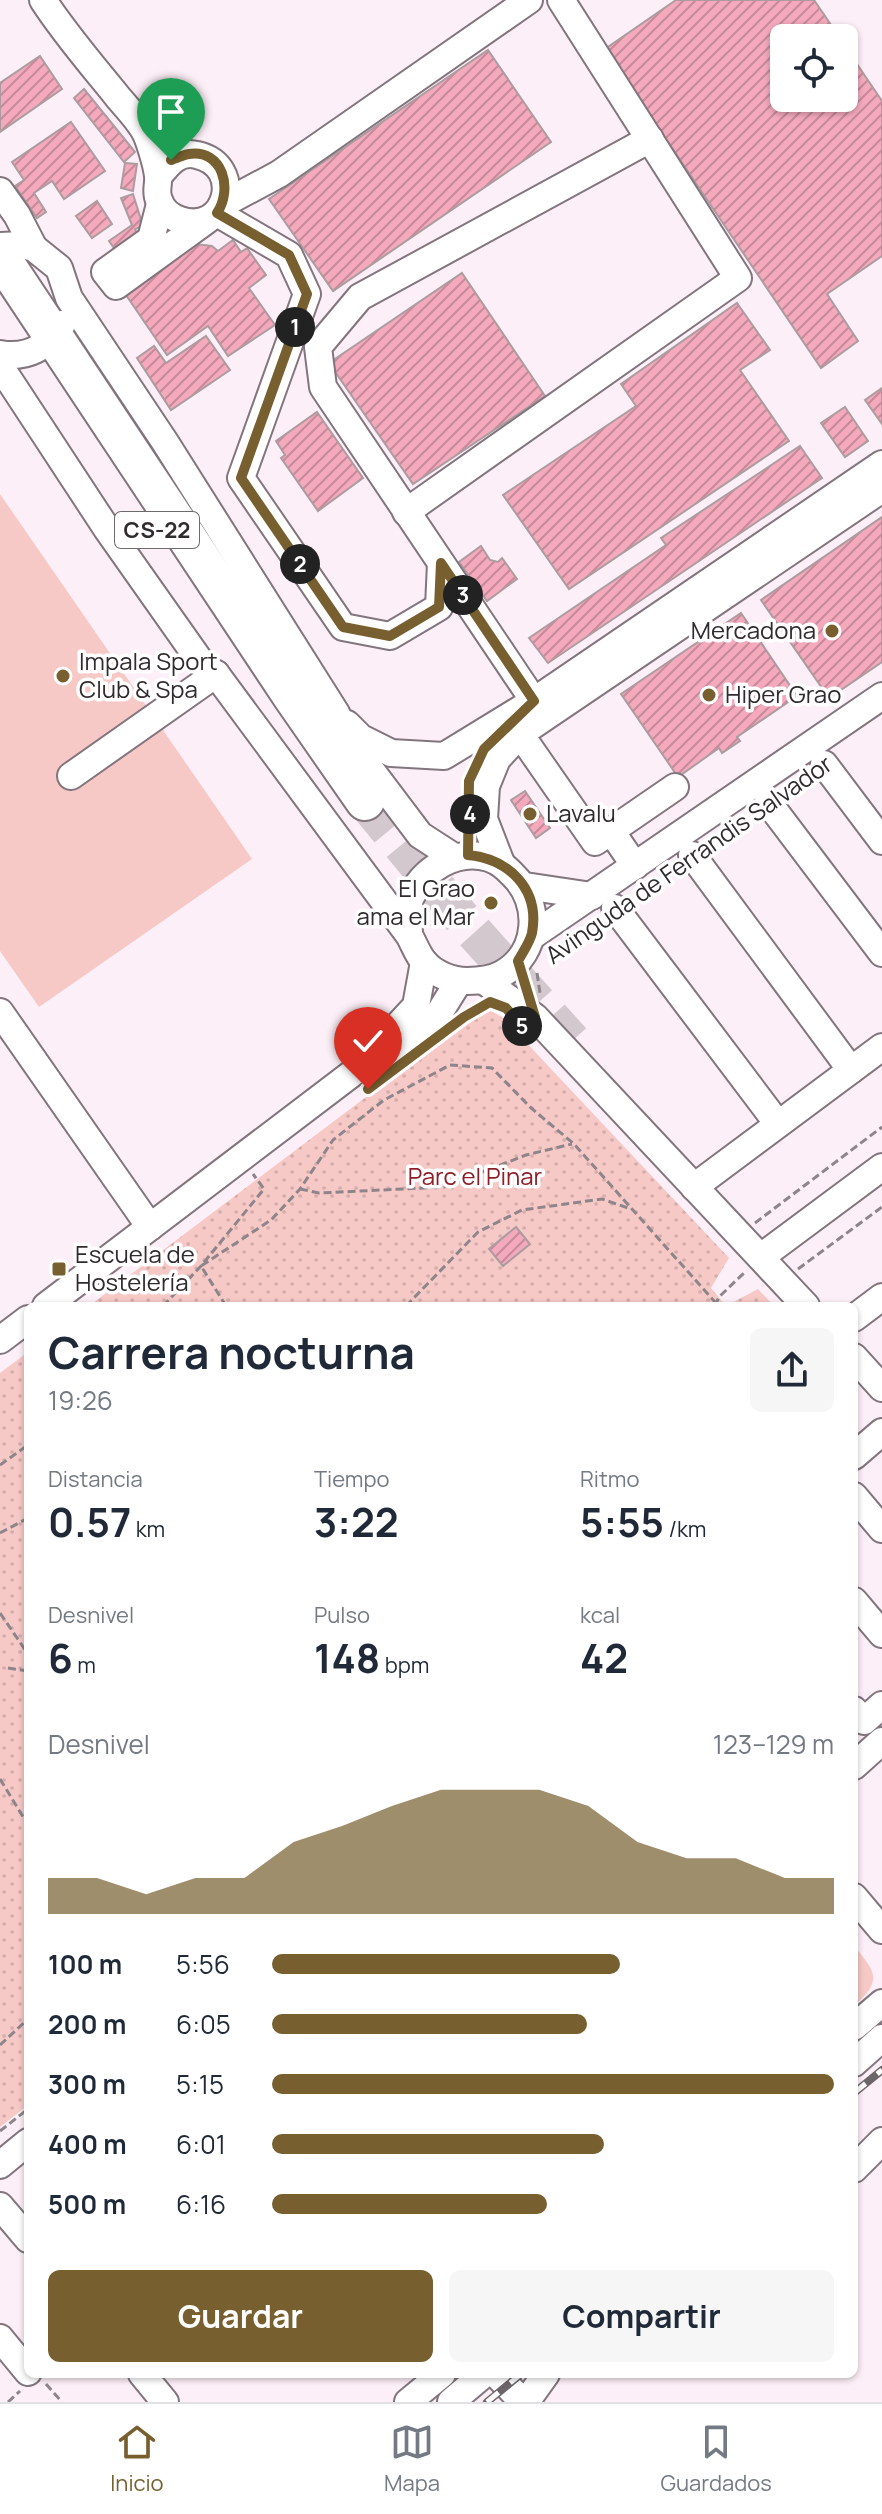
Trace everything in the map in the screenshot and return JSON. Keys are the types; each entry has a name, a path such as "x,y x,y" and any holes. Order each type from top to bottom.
{"highway":[{"name":"CS-22","path":"14,249 22,352"},
{"name":"CS-22","path":"0,305 22,352 292,696 359,806"}],"street":[{"path":"43,0 145,131 158,177 156,190 160,204 172,218 189,223 216,212 227,186 221,169 208,157 191,153 145,131"},
{"path":"160,204 151,239 105,272 116,286 216,212 279,174 529,0"},
{"path":"406,512 738,278 561,0"},
{"path":"531,702 323,387 318,347 360,297 650,139"},
{"path":"158,177 171,160 191,153"},
{"path":"221,169 279,174"},
{"path":"0,191 17,215 14,249"},
{"path":"216,212 289,255 307,294 241,478 343,627 390,636 439,607 441,563"},
{"path":"0,219 14,249 59,268 69,298 165,442 336,713 352,745 420,835 461,856 485,857 501,863 525,886 540,945 528,966 535,1017"},
{"path":"69,298 65,319 22,352 116,542 205,668 216,674 409,935 424,962 440,974 478,988 535,1017 802,1302"},
{"path":"336,713 361,738 391,753 444,756 531,702 882,464"},
{"path":"501,863 484,819 486,786 497,759 520,734 882,489"},
{"path":"71,776 216,674"},
{"name":"Avinguda de Ferrandis Salvador","path":"540,945 603,902 635,866 882,696"},
{"path":"461,856 469,781 484,749 531,702"},
{"path":"520,734 595,842 675,787"},
{"path":"824,764 882,841"},
{"path":"768,802 882,953"},
{"path":"611,831 635,866"},
{"path":"692,855 851,1070"},
{"path":"409,935 409,901 426,873 461,856"},
{"name":"Avinguda de Ferrandis Salvador","path":"525,886 603,902"},
{"path":"374,887 409,901"},
{"path":"603,902 778,1124"},
{"path":"354,1072 416,1006 424,962"},
{"path":"51,1302 354,1072 433,1023 478,988 502,974 528,966"},
{"path":"0,1012 150,1227"},
{"path":"694,1187 882,1047"},
{"path":"761,1257 882,1167"},
{"path":"858,1315 882,1297"},
{"path":"0,1340 24,1322"},
{"path":"858,1361 882,1388"},
{"path":"858,1453 882,1432"},
{"path":"858,1501 882,1529"},
{"path":"858,1606 882,1634"},
{"path":"858,1714 864,1721 882,1705"},
{"path":"858,1762 882,1741"},
{"path":"858,1902 882,1930"},
{"path":"858,2024 882,2003"},
{"path":"858,2059 882,2038"},
{"path":"858,2165 882,2141"},
{"path":"0,2165 24,2145"},
{"path":"0,2206 24,2234"},
{"path":"0,2338 24,2364"},
{"path":"145,2378 165,2402"},
{"path":"408,2402 437,2378"},
{"path":"451,2402 479,2378"},
{"path":"500,2378 524,2402 543,2378"}],"path":[{"name":"Avinguda de Ferrandis Salvador","path":"540,945 603,902"},
{"name":"Avinguda de Ferrandis Salvador","path":"528,966 547,1007 535,1017"},
{"path":"464,1017 478,988"},
{"path":"201,1266 271,1220 300,1189 333,1140 384,1100 450,1065 492,1068 530,1107 574,1144 713,1302"},
{"path":"739,1234 882,1127"},
{"path":"300,1189 319,1193 444,1187 526,1155 574,1144"},
{"path":"167,1302 201,1266 264,1189 241,1158"},
{"path":"410,1302 478,1232 522,1210 602,1199 635,1210"},
{"path":"782,1280 882,1207"},
{"path":"717,1302 761,1257"},
{"path":"201,1266 224,1302"},
{"path":"0,1465 24,1448"},
{"path":"0,1533 24,1520"},
{"path":"0,1613 24,1648"},
{"path":"8,1668 24,1670"},
{"path":"0,1779 24,1818"},
{"path":"0,2045 24,2023"},
{"path":"0,2131 24,2112"},
{"path":"37,2378 62,2402"}],"green space":[{"name":"Impala Sport Club & Spa","path":"0,494 252,859 39,1007 0,951"},
{"name":"Parc el Pinar","path":"491,1011 502,1017 729,1258 711,1288 723,1302 94,1302 476,1014"},
{"path":"758,1289 770,1302 734,1302"},
{"path":"24,1355 24,2108 0,2127 0,1373"},
{"path":"858,1951 868,1963 873,1977 858,2002"}],"building":[{"path":"676,0 814,0 830,24 770,24 770,112 858,112 858,66 882,101 882,256 827,294 858,341 821,368 605,49"},
{"path":"488,50 551,142 333,291 269,199"},
{"path":"40,56 62,89 0,132 0,83"},
{"path":"84,89 135,152 124,162 74,98"},
{"path":"71,122 105,171 64,199 52,181 34,193 46,212 37,218 15,186 24,180 12,162"},
{"path":"125,163 137,164 133,191 121,188"},
{"path":"133,194 143,226 135,229 138,237 116,251 109,241 132,225 121,198"},
{"path":"97,201 112,224 92,238 76,216"},
{"path":"233,240 241,252 247,248 266,275 249,288 275,325 228,356 208,326 167,355 124,292 195,244 212,246 218,251"},
{"path":"462,273 545,396 413,484 329,363"},
{"path":"737,303 770,350 740,370 789,441 569,589 503,495 636,406 621,384"},
{"path":"206,336 230,370 171,410 137,358 154,346 166,363"},
{"path":"882,388 882,424 865,400"},
{"path":"845,407 868,441 845,457 821,423"},
{"path":"317,412 363,478 318,511 281,458 285,455 276,441"},
{"path":"800,446 822,478 548,663 529,638 666,545 661,538"},
{"name":"Mercadona","path":"882,517 882,662 829,698 761,600"},
{"path":"481,546 490,560 498,562 502,558 517,579 487,601 459,562"},
{"name":"Hiper Grao","path":"741,613 797,696 737,737 740,741 722,753 719,748 678,777 621,694"},
{"name":"Lavalu","path":"525,791 550,828 536,838 511,800"},
{"path":"516,1227 530,1244 503,1266 489,1249"}],"tunnel":[{"path":"365,801 465,922 572,1041"}],"railway":[{"path":"858,2090 882,2070"},
{"path":"487,2402 516,2378"}],"place":[{"name":"Mercadona","path":"832,631"},
{"name":"Impala Sport Club & Spa","path":"63,676"},
{"name":"Hiper Grao","path":"709,695"},
{"name":"Lavalu","path":"530,814"},
{"name":"El Grao ama el Mar","path":"491,903"},
{"name":"Escuela de Hostelería","path":"59,1269"}],"route":[{"path":"171,160 191,153 208,157 221,169 227,186 223,204 217,213 289,255 307,294 241,478 343,627 390,636 439,607 441,563 534,701 484,749 469,781 468,855 501,863 525,886 533,910 532,936 518,961 535,1017 523,1027 506,1008 490,1002 464,1017 368,1089"}]}
